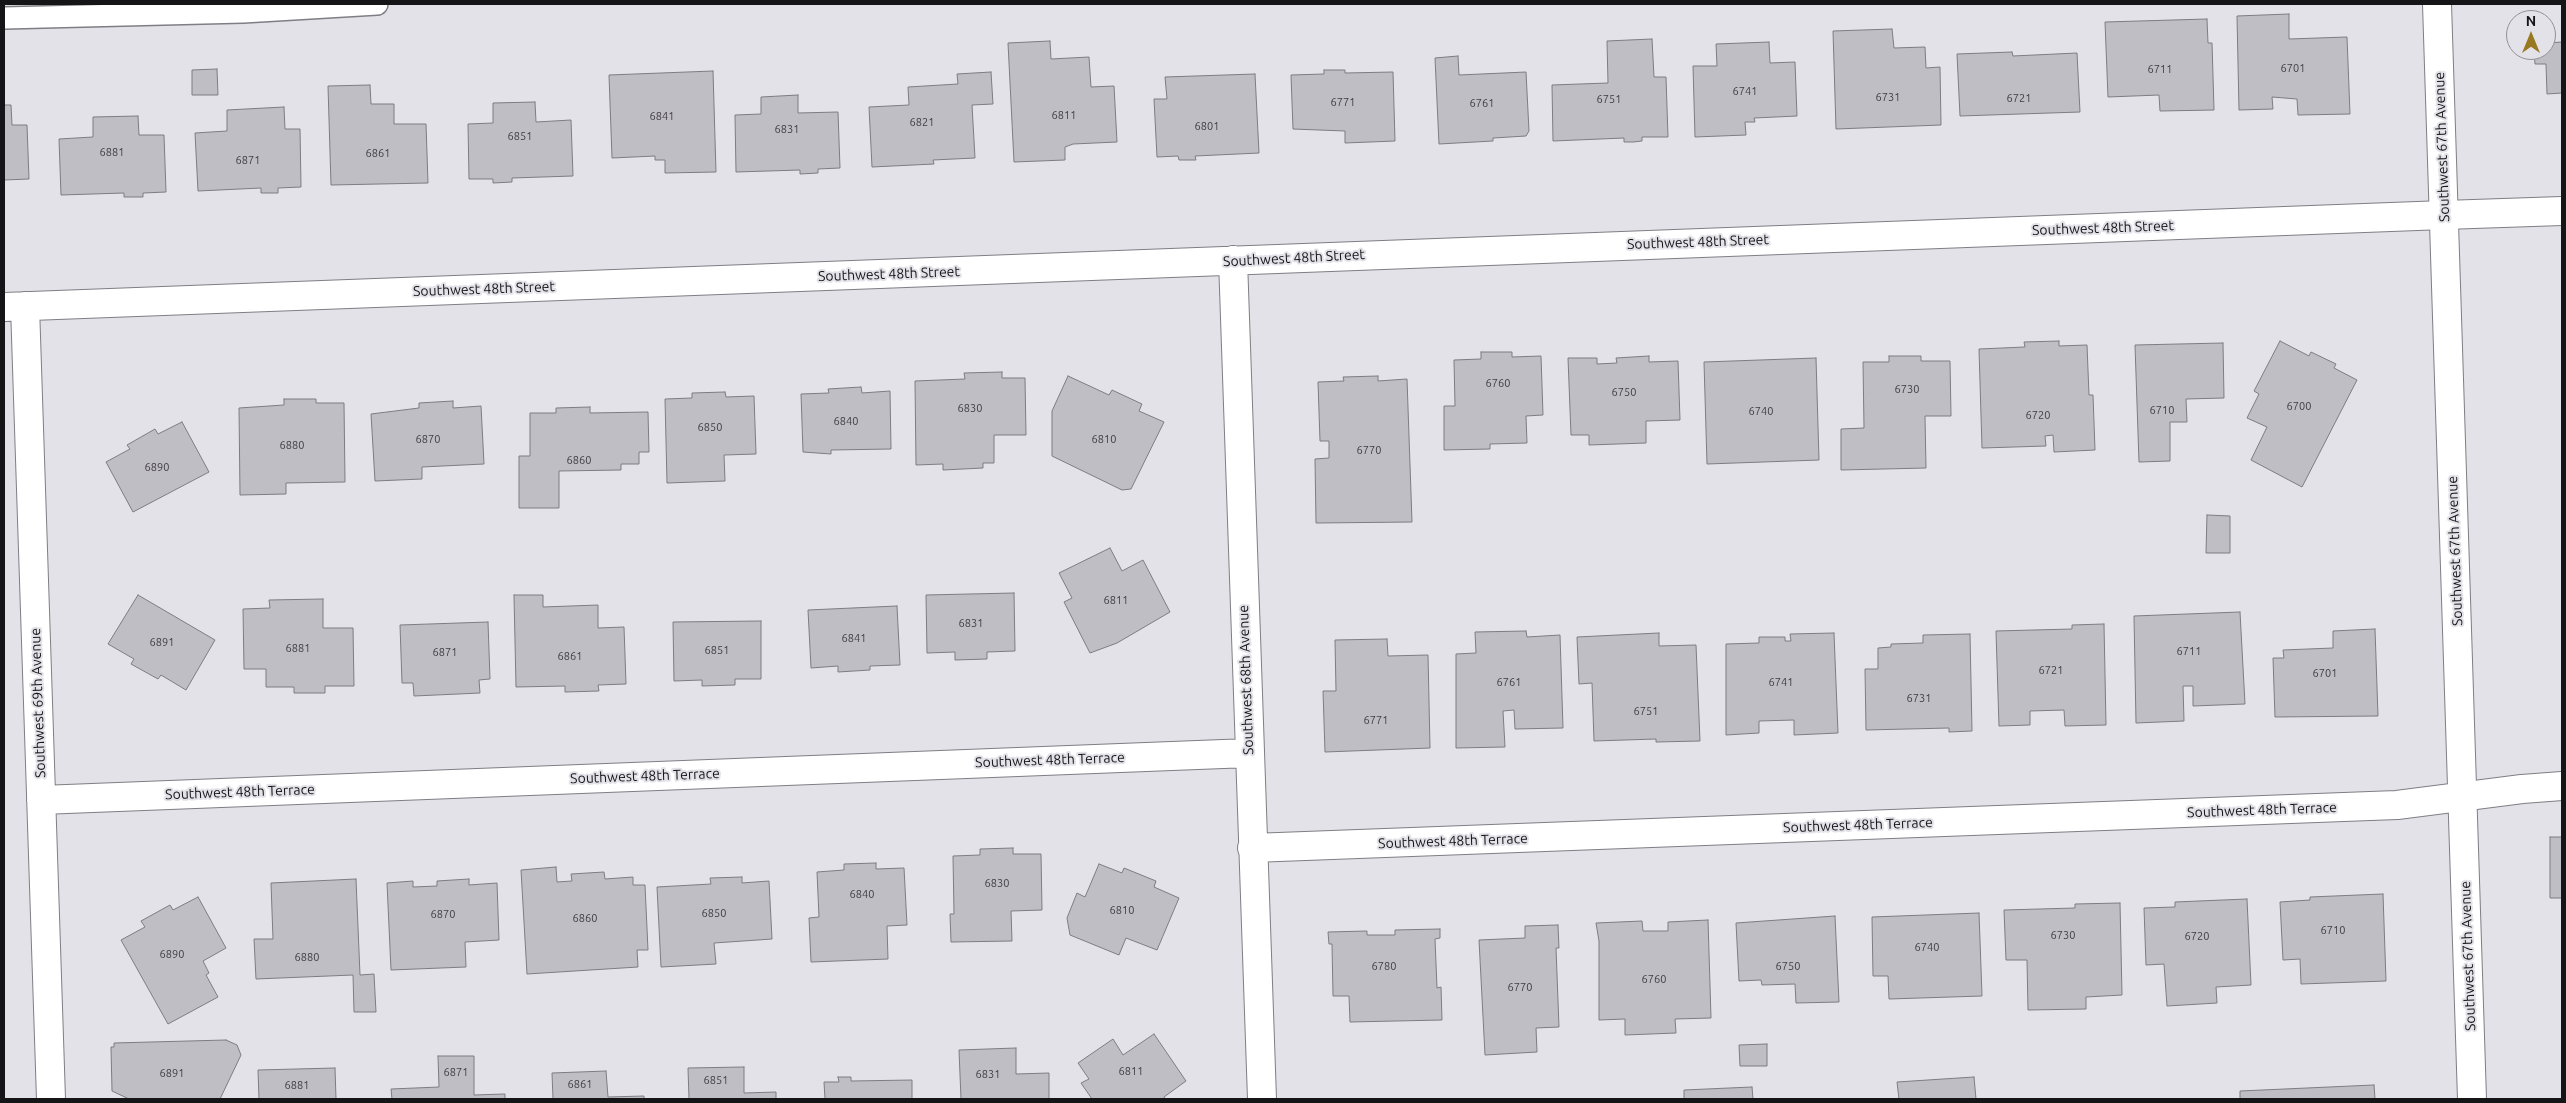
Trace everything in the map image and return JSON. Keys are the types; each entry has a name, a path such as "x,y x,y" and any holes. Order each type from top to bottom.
{"street":[{"name":"Southwest 67th Avenue","path":"2437,4 2472,1099"},
{"name":"Southwest 48th Street","path":"14,307 2562,211"},
{"name":"Southwest 68th Avenue","path":"1233,260 1262,1099"},
{"name":"Southwest 69th Avenue","path":"14,307 41,800 51,1099"},
{"name":"Southwest 48th Terrace","path":"41,800 1249,753"},
{"name":"Southwest 48th Terrace","path":"1252,848 2397,805 2522,789 2562,786"}],"lane":[{"path":"4,18 243,12 377,4"}],"building":[{"path":"2289,14 2289,39 2347,37 2350,114 2298,115 2297,99 2272,97 2273,109 2239,110 2237,16"},
{"path":"2207,19 2208,43 2212,43 2214,110 2160,111 2159,95 2108,97 2105,22"},
{"path":"1892,29 1894,48 1925,47 1926,68 1940,67 1941,125 1836,129 1833,31"},
{"path":"1652,39 1654,77 1666,77 1668,137 1642,137 1642,141 1633,142 1624,142 1624,138 1553,141 1552,85 1608,83 1607,41"},
{"path":"1050,41 1051,59 1089,57 1091,87 1114,86 1117,142 1073,144 1065,147 1065,160 1014,162 1008,43"},
{"path":"1769,42 1770,63 1795,62 1797,116 1754,118 1755,122 1745,122 1746,135 1695,137 1693,66 1717,66 1716,44"},
{"path":"2556,42 2562,42 2562,93 2547,94 2546,64 2535,64 2535,60 2556,60"},
{"path":"2012,52 2013,56 2077,53 2080,112 1960,116 1957,54"},
{"path":"1458,56 1459,75 1526,72 1529,131 1526,136 1493,138 1493,141 1439,144 1435,58"},
{"path":"217,69 218,95 192,95 192,70"},
{"path":"1324,70 1345,70 1345,73 1393,72 1395,141 1345,143 1345,131 1293,129 1291,75 1324,74"},
{"path":"713,71 716,172 665,173 665,160 655,160 655,156 612,158 609,75"},
{"path":"991,72 993,104 972,105 975,158 933,160 934,164 872,167 869,107 909,105 908,87 958,84 957,74"},
{"path":"1255,74 1259,153 1195,156 1196,160 1179,160 1178,156 1157,157 1154,99 1167,99 1165,77"},
{"path":"370,85 371,104 394,104 394,124 426,124 428,183 331,185 328,86"},
{"path":"798,95 798,113 838,112 840,168 818,169 818,173 800,174 800,170 736,172 735,115 761,114 761,97"},
{"path":"535,102 536,122 571,120 573,176 512,178 512,182 493,183 493,179 469,179 468,124 493,123 493,103"},
{"path":"4,105 11,105 12,125 27,125 29,179 4,180"},
{"path":"284,107 285,129 300,129 301,187 278,188 278,193 261,193 261,188 198,191 195,133 227,131 227,110"},
{"path":"138,116 139,135 164,135 166,192 143,193 143,197 124,197 124,193 61,195 59,139 93,137 93,117"},
{"path":"2059,341 2059,346 2087,345 2089,395 2093,395 2095,450 2054,452 2053,435 2045,436 2046,446 1982,448 1979,349 2025,347 2024,342"},
{"path":"2280,341 2309,356 2311,352 2336,364 2334,368 2357,380 2302,487 2251,460 2267,427 2247,418 2259,394 2254,391"},
{"path":"2223,343 2224,398 2186,399 2187,422 2170,422 2170,461 2139,462 2135,345"},
{"path":"1481,352 1512,352 1512,357 1541,356 1543,415 1526,416 1527,443 1490,444 1490,449 1444,450 1444,406 1455,406 1454,360 1481,359"},
{"path":"1649,356 1649,362 1678,361 1680,420 1646,421 1646,443 1589,445 1589,435 1571,435 1568,358 1597,358 1597,364 1617,363 1616,358"},
{"path":"1889,356 1921,356 1921,361 1950,361 1951,416 1925,416 1926,468 1841,470 1841,429 1864,428 1863,362 1889,362"},
{"path":"1816,358 1819,460 1707,464 1704,362"},
{"path":"1002,372 1002,378 1025,378 1026,435 994,435 994,463 983,463 983,468 943,470 943,464 916,465 915,381 965,379 964,373"},
{"path":"1068,376 1109,395 1112,390 1142,404 1139,411 1164,422 1131,489 1122,490 1052,456 1052,411"},
{"path":"1378,376 1378,381 1407,379 1412,522 1316,523 1315,459 1329,458 1329,441 1320,441 1318,382 1344,381 1343,377"},
{"path":"861,387 862,393 890,391 891,449 831,450 831,454 803,452 801,394 829,393 828,389"},
{"path":"725,392 726,397 754,396 756,454 724,455 725,481 667,483 665,399 692,398 692,393"},
{"path":"284,399 316,399 316,403 344,403 345,482 286,483 286,494 240,495 239,408 284,405"},
{"path":"453,401 453,408 481,406 484,464 422,467 422,479 375,481 371,414 419,408 419,403"},
{"path":"590,407 590,413 648,412 649,452 639,452 639,464 621,464 621,470 559,471 559,508 519,508 519,456 530,456 530,413 556,413 556,408"},
{"path":"182,422 209,472 133,512 106,462 130,449 127,445 155,429 158,434"},
{"path":"2207,515 2230,516 2230,553 2206,553"},
{"path":"1110,548 1122,571 1143,560 1170,612 1117,643 1090,653 1064,602 1072,598 1059,573"},
{"path":"1014,593 1015,651 987,652 987,659 955,660 955,652 927,653 926,595"},
{"path":"138,595 215,640 186,690 161,675 158,679 131,664 134,659 108,644"},
{"path":"514,595 543,595 543,607 598,605 598,628 624,627 626,684 598,685 599,691 565,692 565,686 516,687"},
{"path":"323,599 323,628 353,628 354,686 325,686 325,693 294,693 294,687 266,687 266,669 244,669 243,609 270,608 269,600"},
{"path":"897,606 900,665 870,666 870,670 838,672 838,666 811,668 808,610"},
{"path":"2240,612 2245,704 2193,706 2193,686 2183,686 2184,721 2136,723 2134,616"},
{"path":"761,621 761,679 735,679 735,685 702,686 702,680 674,681 673,622"},
{"path":"488,622 490,679 479,680 480,693 414,696 413,683 402,683 400,625"},
{"path":"2104,624 2106,725 2065,726 2064,710 2030,711 2030,725 1999,726 1996,631 2072,629 2072,625"},
{"path":"2375,629 2378,716 2275,717 2273,658 2284,658 2283,650 2333,648 2333,631"},
{"path":"1526,631 1527,637 1560,635 1563,728 1515,729 1514,710 1503,711 1505,747 1456,748 1456,654 1476,653 1475,632"},
{"path":"1659,633 1659,646 1696,645 1700,741 1656,742 1656,739 1594,741 1592,683 1579,684 1577,637"},
{"path":"1834,633 1838,733 1794,735 1794,720 1759,721 1759,733 1726,735 1726,644 1759,643 1759,637 1785,637 1785,641 1791,641 1790,634"},
{"path":"1970,634 1972,731 1949,732 1949,728 1866,730 1865,669 1878,669 1878,648 1891,647 1891,644 1923,643 1923,635"},
{"path":"1387,639 1388,656 1428,655 1430,748 1325,752 1323,691 1336,691 1335,640"},
{"path":"2550,837 2562,837 2562,898 2550,898"},
{"path":"1013,848 1013,854 1041,854 1042,910 1011,911 1012,941 951,942 950,914 954,914 953,856 980,855 980,849"},
{"path":"876,863 876,869 904,868 907,925 887,926 888,959 811,962 809,918 819,917 817,872 844,870 844,864"},
{"path":"1099,864 1122,873 1124,868 1156,881 1154,887 1179,898 1157,950 1126,938 1119,955 1070,935 1067,918 1077,893 1085,897"},
{"path":"556,867 557,882 572,881 571,874 604,872 605,879 633,877 633,885 645,885 648,950 637,950 638,967 527,974 521,870"},
{"path":"742,877 742,883 769,881 772,939 714,943 716,964 661,967 657,887 711,884 710,878"},
{"path":"356,879 360,975 374,974 376,1012 354,1012 353,975 256,979 254,939 273,939 271,883"},
{"path":"469,879 469,885 497,883 499,940 465,942 466,967 391,970 387,883 413,881 413,887 437,886 437,881"},
{"path":"2383,894 2386,981 2301,984 2300,959 2283,960 2280,902 2310,900 2310,897"},
{"path":"198,897 226,948 203,961 209,973 206,975 218,997 168,1024 121,940 145,927 141,921 170,905 173,910"},
{"path":"2247,899 2251,985 2216,987 2217,1003 2167,1006 2164,964 2146,965 2144,908 2175,907 2175,902"},
{"path":"2120,903 2122,995 2086,997 2086,1009 2028,1010 2027,960 2006,960 2004,910 2075,908 2075,904"},
{"path":"1979,913 1982,996 1889,999 1888,976 1873,976 1872,917"},
{"path":"1835,916 1839,1002 1796,1003 1795,984 1762,985 1761,980 1739,981 1736,923"},
{"path":"1708,920 1711,1018 1675,1019 1676,1033 1625,1035 1625,1019 1599,1020 1599,941 1596,923 1642,921 1643,931 1668,931 1668,922"},
{"path":"1558,925 1559,948 1556,948 1559,1027 1536,1028 1537,1052 1485,1055 1479,940 1525,938 1525,926"},
{"path":"1440,929 1440,938 1435,939 1437,988 1441,987 1442,1020 1350,1022 1349,996 1333,996 1332,944 1329,944 1328,932 1367,931 1367,935 1395,935 1395,930"},
{"path":"1154,1034 1186,1081 1164,1097 1165,1099 1092,1099 1081,1083 1089,1079 1078,1063 1113,1039 1123,1055"},
{"path":"226,1040 237,1045 241,1055 220,1099 129,1099 112,1091 111,1047 114,1047 114,1043"},
{"path":"1767,1044 1767,1066 1740,1066 1739,1045"},
{"path":"1016,1048 1016,1074 1049,1073 1049,1099 961,1099 959,1050"},
{"path":"438,1056 474,1056 474,1095 505,1094 505,1099 392,1099 391,1089 439,1087"},
{"path":"744,1067 744,1093 776,1092 776,1099 689,1099 688,1068"},
{"path":"335,1068 336,1099 259,1099 258,1070"},
{"path":"606,1071 608,1097 644,1096 644,1099 553,1099 552,1073"},
{"path":"838,1077 851,1077 851,1081 912,1080 912,1099 825,1099 824,1082 839,1082"},
{"path":"1974,1077 1976,1099 1899,1099 1897,1082"},
{"path":"2374,1085 2375,1099 2240,1099 2240,1091"},
{"path":"1752,1087 1753,1099 1684,1099 1684,1090"}]}
